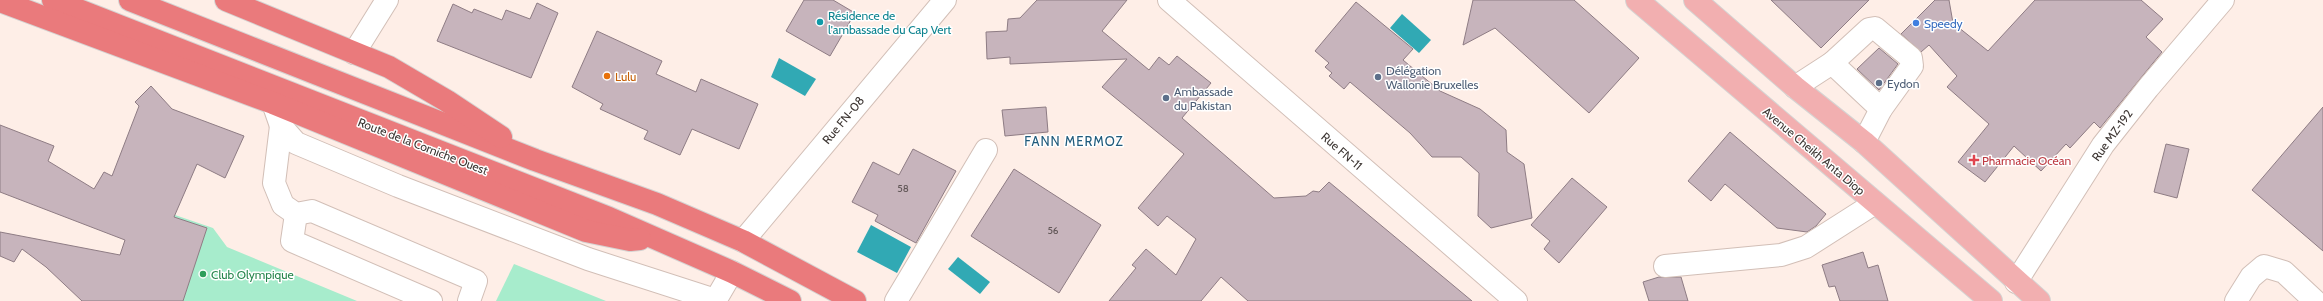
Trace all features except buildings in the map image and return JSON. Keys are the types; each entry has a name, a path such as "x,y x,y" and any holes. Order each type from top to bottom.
{"highway":[{"name":"Route de la Corniche Ouest","path":"53,0 655,238 732,272 790,301"},
{"path":"130,0 535,160 657,204 743,241 855,301"},
{"path":"226,0 388,67 447,100 535,160"},
{"path":"0,1 273,103 586,231 630,240 655,238"}],"main road":[{"name":"Avenue Cheikh Anta Diop","path":"1637,0 1991,301"},
{"path":"1695,0 1795,87 1864,142 2016,282 2039,301"}],"street":[{"path":"354,53 386,0"},
{"name":"Rue FN-08","path":"743,241 944,0"},
{"name":"Rue FN-11","path":"1168,0 1516,301"},
{"name":"Rue MZ-192","path":"2016,282 2103,145 2148,88 2223,0"},
{"path":"1795,87 1832,63 1869,29 1875,28 1911,58 1912,66 1880,109 1864,142"},
{"path":"1832,63 1880,109"},
{"path":"273,103 281,126 296,143 398,186 588,259 715,301 732,272"},
{"path":"281,126 274,183 283,205 296,214 312,211 476,281 469,301"},
{"path":"896,301 986,150"},
{"path":"1665,266 1781,255 1806,246 1875,203"},
{"path":"296,214 292,241 431,301"},
{"path":"2236,301 2251,277 2264,266 2284,272 2316,301"}],"green space":[{"name":"Club Olympique","path":"140,203 213,228 227,247 357,301 105,301"},
{"path":"514,264 606,301 496,301"}],"water":[{"path":"1402,14 1431,40 1419,53 1390,28"},
{"path":"779,58 816,79 805,96 771,77"},
{"path":"871,225 911,247 897,273 857,252"},
{"path":"958,257 990,282 980,294 948,269"}],"place":[{"name":"Résidence de l'ambassade du Cap Vert","path":"820,22"},
{"name":"Speedy","path":"1916,23"},
{"name":"Lulu","path":"607,76"},
{"name":"Délégation Wallonie Bruxelles","path":"1378,77"},
{"name":"Eydon","path":"1879,83"},
{"name":"Ambassade du Pakistan","path":"1166,98"},
{"name":"Pharmacie Océan","path":"1974,160"},
{"name":"Club Olympique","path":"203,274"}],"district":[{"name":"FANN MERMOZ","path":"1074,141"}]}
